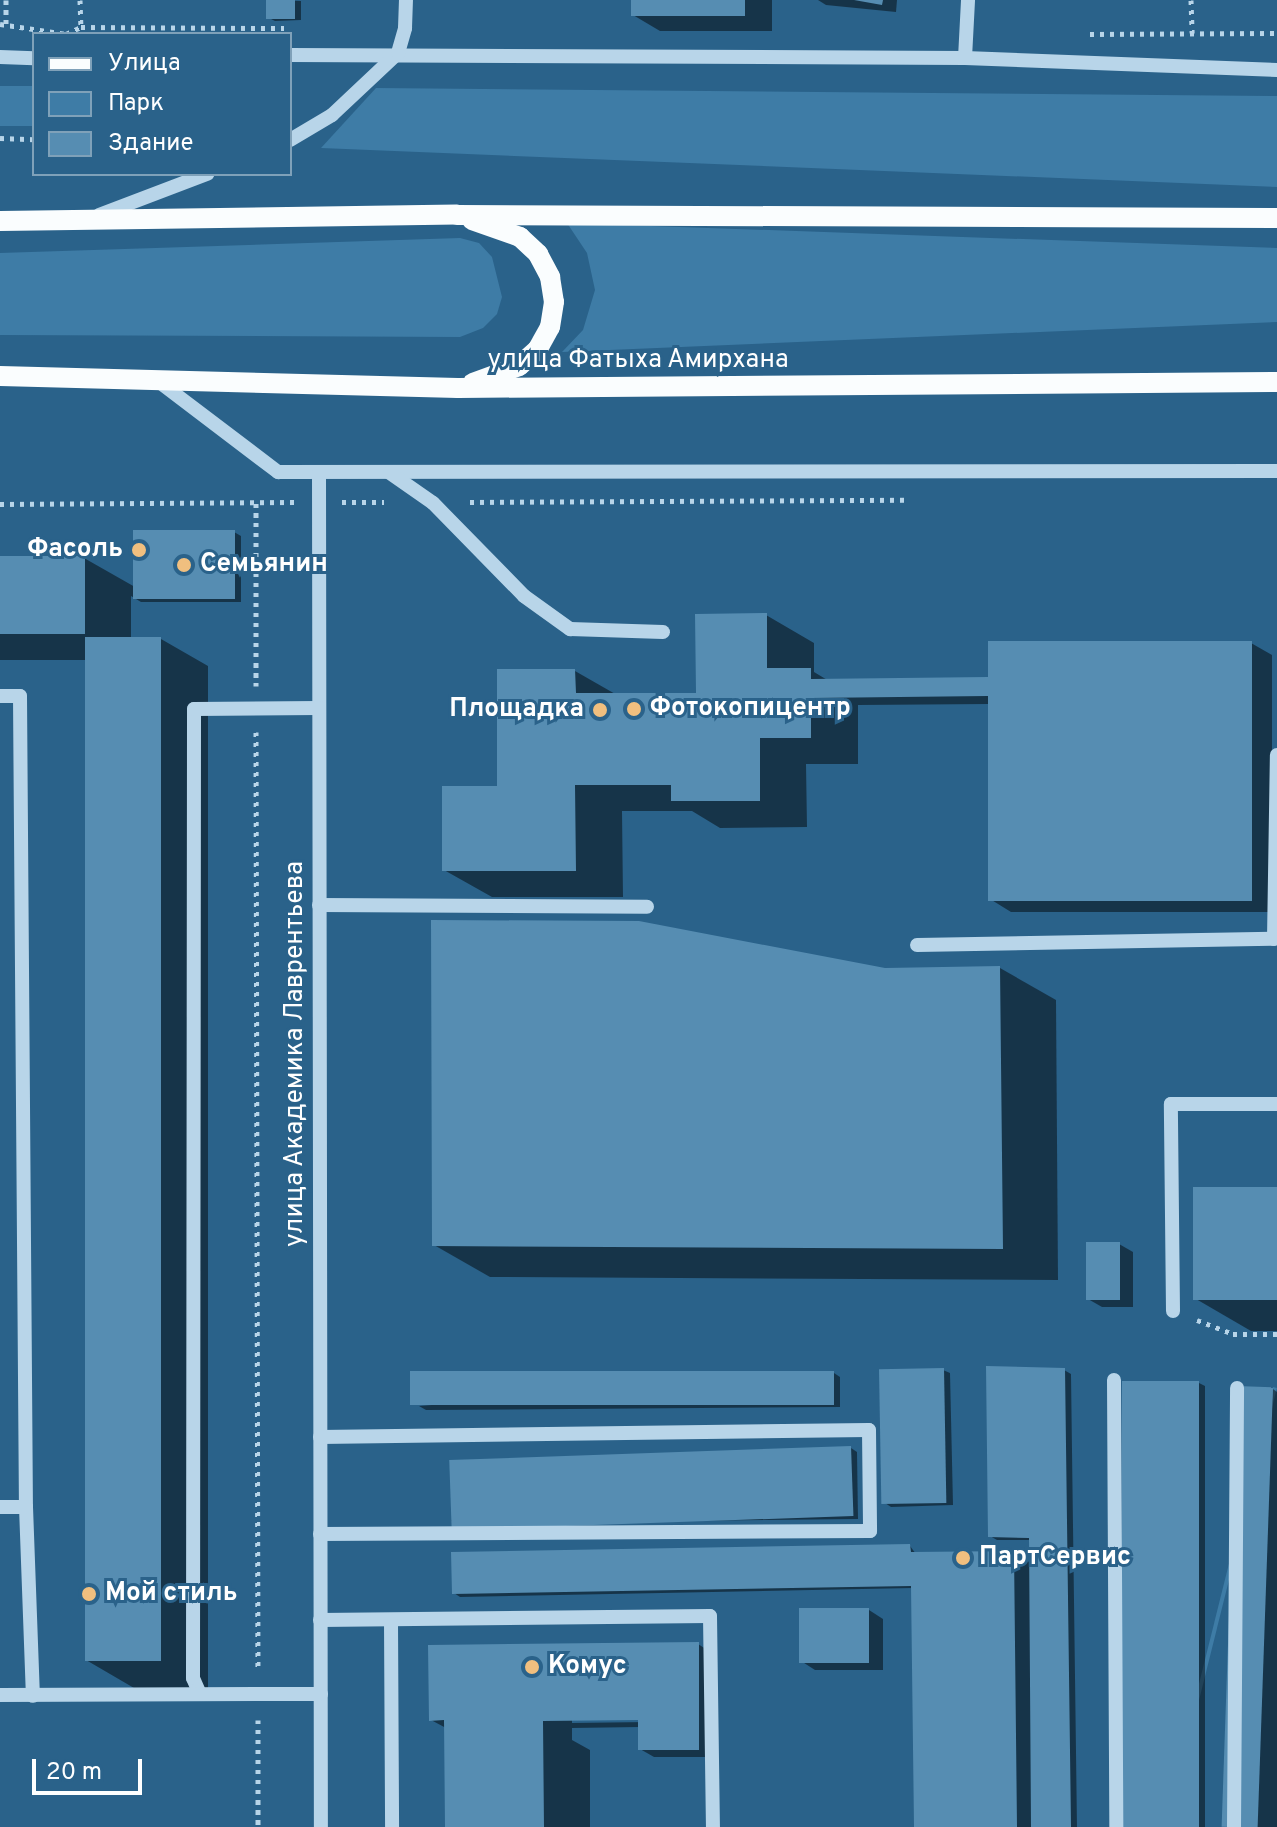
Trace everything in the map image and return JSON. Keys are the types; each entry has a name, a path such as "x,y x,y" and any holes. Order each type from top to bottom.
{"main road":[{"path":"457,215 520,237 538,254 550,277 554,302 550,327 538,349 519,366 458,388"},
{"path":"0,221 457,215 1277,218"},
{"name":"улица Фатыха Амирхана","path":"0,376 458,388 1277,382"}],"street":[{"path":"292,139 332,115 398,53 405,28 406,0"},
{"path":"965,58 968,0"},
{"path":"292,55 398,53 965,58 1277,70"},
{"path":"0,57 32,58"},
{"path":"88,220 202,176"},
{"path":"158,380 278,472 1277,471"},
{"path":"389,472 433,503 524,596 570,629 663,632"},
{"name":"улица Академика Лаврентьева","path":"319,473 321,1827"},
{"path":"0,696 20,696 26,1507 33,1696"},
{"path":"200,1694 193,1678 194,709 319,708"},
{"path":"917,945 1274,939 1277,755"},
{"path":"319,905 647,907"},
{"path":"1173,1311 1171,1104 1277,1104"},
{"path":"1114,1380 1116,1827"},
{"path":"1234,1827 1237,1388"},
{"path":"320,1437 869,1430 870,1531 320,1534"},
{"path":"0,1507 26,1507"},
{"path":"320,1620 710,1616 713,1827"},
{"path":"391,1621 392,1827"},
{"path":"0,1695 321,1694"}],"path":[{"path":"6,0 6,24"},
{"path":"80,0 81,27"},
{"path":"1191,0 1192,33"},
{"path":"0,138 32,139"},
{"path":"0,504 911,500"},
{"path":"256,503 258,1827"},
{"path":"1173,1311 1233,1334 1277,1334"}],"green space":[{"path":"0,86 32,86 32,126 0,126"},
{"path":"376,88 1277,96 1277,187 321,148"},
{"path":"567,223 1277,248 1277,322 562,352 583,330 595,290 587,253"},
{"path":"460,238 479,243 492,257 502,297 497,314 483,328 460,337 0,335 0,253"},
{"path":"1273,1387 1277,1388 1170,1815 1167,1814"}],"building":[{"path":"266,0 295,0 295,19 266,19"},
{"path":"631,0 745,0 745,16 631,16"},
{"path":"854,0 883,0 882,5"},
{"name":"Семьянин","path":"133,530 235,530 235,599 133,599"},
{"path":"0,556 85,556 85,634 0,634"},
{"path":"767,613 767,668 811,668 811,679 988,677 988,641 1252,641 1252,901 988,901 988,696 811,698 811,738 760,738 760,801 671,801 671,785 575,785 576,871 442,871 442,786 497,786 497,669 575,669 576,693 696,693 695,614"},
{"path":"85,637 161,637 161,1661 85,1661"},
{"path":"431,920 639,921 885,968 1000,966 1003,1249 432,1246"},
{"path":"1193,1187 1277,1187 1277,1300 1193,1300"},
{"path":"1086,1242 1120,1242 1120,1300 1086,1300"},
{"path":"986,1366 1065,1368 1071,1827 1031,1827 1029,1538 988,1537"},
{"path":"944,1368 946,1503 881,1504 879,1369"},
{"path":"410,1371 834,1371 834,1405 410,1405"},
{"path":"1122,1381 1199,1381 1199,1827 1122,1827"},
{"path":"1237,1386 1273,1387 1258,1827 1222,1827"},
{"path":"851,1446 853,1516 452,1530 449,1460"},
{"path":"910,1544 911,1552 1014,1551 1017,1827 914,1827 911,1586 452,1594 451,1552"},
{"path":"799,1608 869,1608 869,1663 799,1663"},
{"path":"699,1642 699,1750 638,1750 638,1720 543,1721 544,1827 445,1827 444,1720 429,1721 428,1645"}],"place":[{"name":"Фасоль","path":"139,550"},
{"name":"Семьянин","path":"184,565"},
{"name":"Фотокопицентр","path":"634,709"},
{"name":"Площадка","path":"600,710"},
{"name":"ПартСервис","path":"963,1558"},
{"name":"Мой стиль","path":"89,1594"},
{"name":"Комус","path":"532,1667"}]}
